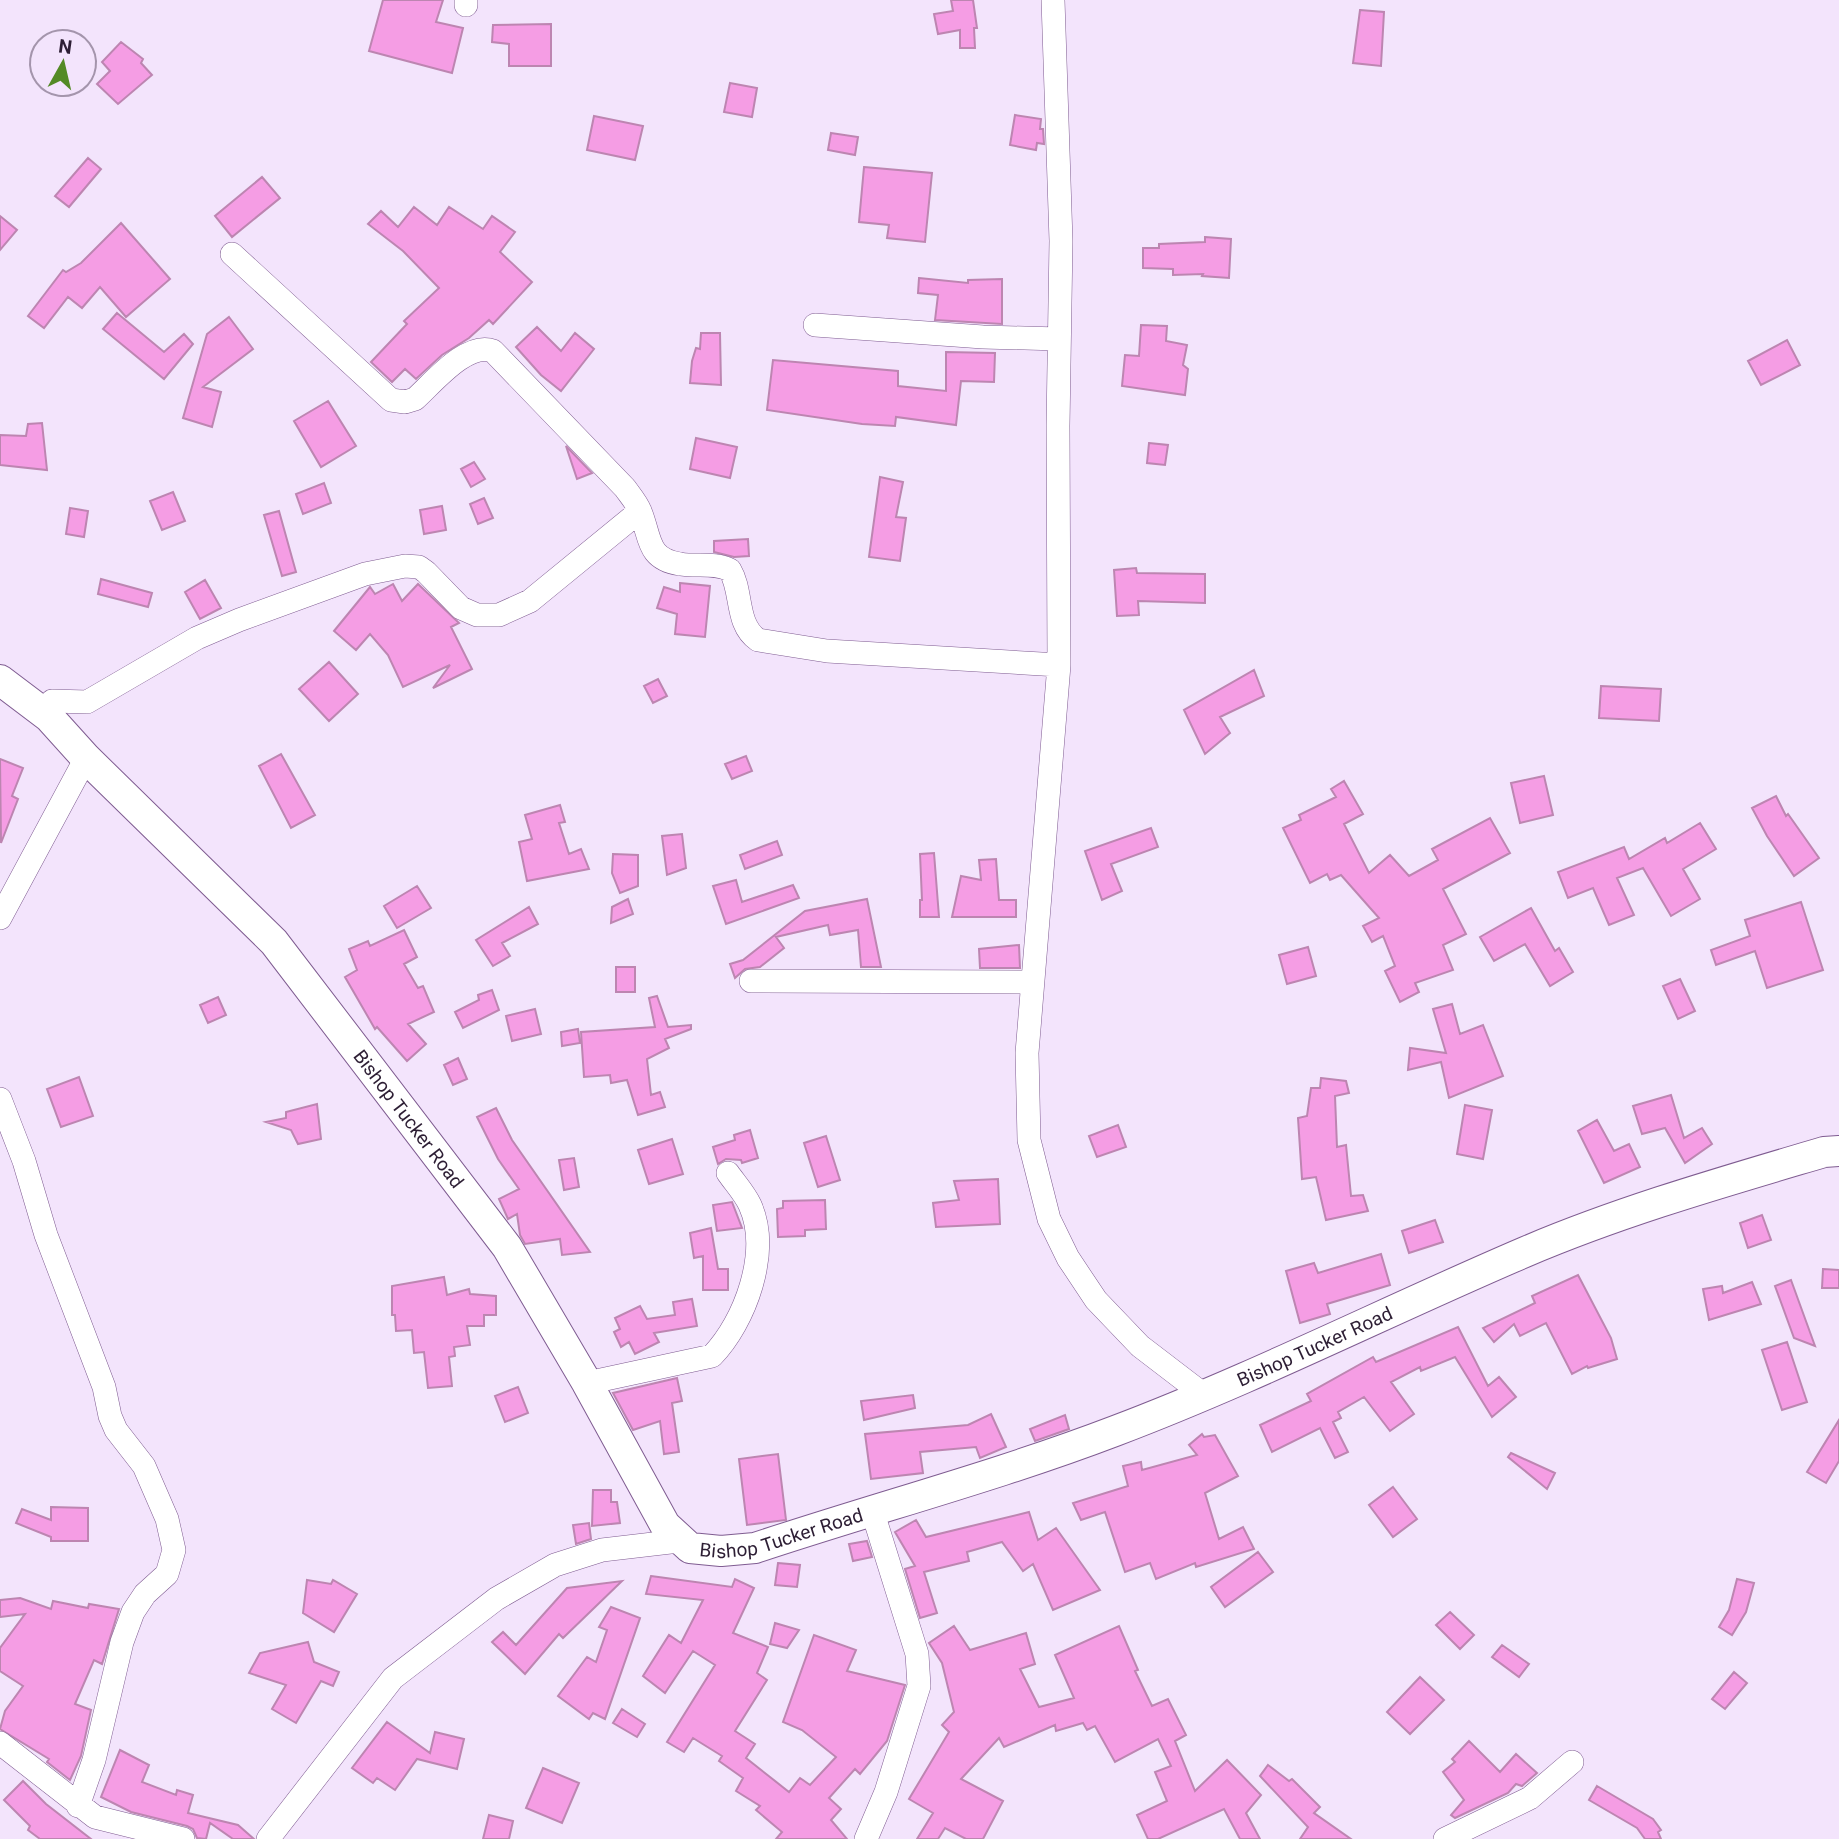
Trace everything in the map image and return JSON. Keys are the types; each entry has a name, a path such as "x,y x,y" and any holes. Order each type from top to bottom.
{"main road":[{"name":"Bishop Tucker Road","path":"0,680 49,717 86,758 274,942 506,1247 587,1383 648,1497 679,1541 690,1548 705,1551 755,1548 1048,1455 1203,1395 1592,1225 1734,1178 1824,1152 1839,1151"}],"street":[{"path":"1053,0 1060,157 1059,665 1032,982 1027,1108 1029,1140 1049,1219 1068,1258 1096,1300 1140,1346 1203,1395"},
{"path":"232,254 391,400 405,402 415,399 470,350 486,348 493,351 625,488 640,511 654,551 663,560 682,565 723,566 730,570 743,620 749,634 758,640 827,651 1059,665"},
{"path":"815,325 983,337 1059,339"},
{"path":"52,701 87,702 218,629 317,590 397,567 419,567 460,608 477,615 499,614 530,601 640,511"},
{"path":"0,918 86,758"},
{"path":"751,981 1032,982"},
{"path":"0,1099 24,1161 46,1235 104,1387 110,1416 116,1430 144,1466 167,1519 174,1550 167,1574 145,1594 133,1612 125,1632 94,1760 78,1806"},
{"path":"587,1383 688,1363 712,1356 723,1345 744,1311 753,1281 756,1239 750,1205 728,1174"},
{"path":"866,1839 886,1792 919,1686 917,1654 872,1510"},
{"path":"268,1839 393,1678 496,1599 555,1565 602,1550 679,1541"},
{"path":"0,1743 11,1748 78,1806 95,1817 183,1839"},
{"path":"1445,1839 1530,1798 1572,1762"}],"building":[{"path":"383,0 443,0 436,22 463,28 452,73 369,51"},
{"path":"951,0 973,0 977,28 974,28 975,48 960,48 960,30 938,34 934,14 953,11"},
{"path":"1360,10 1384,12 1381,66 1353,63"},
{"path":"551,24 551,66 509,66 509,44 492,42 493,25"},
{"path":"121,42 143,59 141,63 152,75 118,104 98,85 110,71 102,62"},
{"path":"730,83 757,88 752,117 724,112"},
{"path":"1015,115 1041,119 1040,129 1043,129 1044,144 1037,143 1036,150 1010,145"},
{"path":"594,116 643,126 635,160 587,150"},
{"path":"831,133 858,137 855,155 828,150"},
{"path":"88,158 101,169 69,207 55,196"},
{"path":"864,167 932,173 925,242 887,238 889,225 859,222"},
{"path":"262,177 280,198 232,237 215,216"},
{"path":"414,207 437,225 449,207 483,229 492,216 515,232 500,252 532,282 493,324 489,320 469,338 442,355 416,379 405,369 392,382 371,362 407,324 404,321 439,288 403,251 368,224 381,211 398,227"},
{"path":"0,216 17,230 0,250"},
{"path":"121,223 170,279 126,317 100,287 82,308 68,297 44,328 28,316 63,270 66,272 81,263"},
{"path":"1205,237 1231,239 1229,278 1202,276 1203,274 1173,275 1173,269 1143,268 1143,248 1159,248 1159,244 1205,242"},
{"path":"919,278 968,283 968,280 1002,279 1002,324 935,320 938,295 918,293"},
{"path":"117,313 164,352 184,334 193,344 164,379 103,329"},
{"path":"229,317 253,349 203,387 221,392 212,427 183,418 207,334"},
{"path":"1141,325 1167,326 1166,341 1187,345 1183,365 1188,369 1185,395 1122,386 1125,355 1139,356"},
{"path":"537,327 561,351 575,333 594,349 561,391 541,375 516,347"},
{"path":"701,333 720,333 721,385 690,383 692,361 696,348 700,349"},
{"path":"1787,340 1800,365 1761,385 1748,361"},
{"path":"946,352 995,353 994,382 961,381 956,425 896,417 895,426 862,424 767,410 773,360 898,371 898,386 946,391"},
{"path":"328,401 356,446 321,467 294,421"},
{"path":"42,423 47,470 0,465 0,435 26,436 28,424"},
{"path":"696,438 737,447 730,478 690,469"},
{"path":"1149,443 1168,445 1165,465 1147,463"},
{"path":"566,446 592,473 577,479"},
{"path":"474,462 485,479 471,487 461,469"},
{"path":"880,477 903,482 896,517 906,518 900,561 869,557"},
{"path":"324,483 331,503 303,514 296,494"},
{"path":"173,492 185,521 162,530 150,501"},
{"path":"484,498 493,518 478,524 470,504"},
{"path":"442,506 446,530 424,534 420,510"},
{"path":"70,508 88,511 84,537 66,534"},
{"path":"279,511 296,572 282,576 264,515"},
{"path":"748,539 749,556 734,557 714,552 714,541"},
{"path":"1136,568 1137,573 1205,574 1205,603 1138,601 1139,615 1117,616 1114,570"},
{"path":"101,579 152,593 148,607 98,594"},
{"path":"205,580 221,608 200,619 185,592"},
{"path":"680,583 710,586 705,637 675,634 677,614 657,608 664,587 680,592"},
{"path":"393,584 402,601 418,584 459,623 451,627 472,669 433,688 450,665 403,687 388,655 370,634 356,650 334,631 370,587 375,594"},
{"path":"329,662 358,694 329,721 299,689"},
{"path":"1254,670 1264,696 1220,717 1230,733 1205,754 1184,710"},
{"path":"658,679 667,696 653,703 644,686"},
{"path":"1601,686 1661,689 1659,721 1599,718"},
{"path":"281,754 315,815 291,828 259,766"},
{"path":"746,756 752,771 732,779 725,764"},
{"path":"0,759 23,768 12,796 18,799 1,843"},
{"path":"1544,776 1553,815 1520,823 1511,783"},
{"path":"1344,781 1363,814 1344,824 1369,873 1390,855 1409,876 1438,860 1432,849 1490,818 1510,853 1443,889 1466,934 1443,945 1453,970 1415,983 1419,992 1400,1002 1385,971 1395,966 1383,936 1372,942 1363,926 1379,918 1341,875 1330,880 1327,874 1310,883 1283,828 1301,820 1299,815 1336,797 1331,789"},
{"path":"1776,796 1786,816 1788,814 1819,858 1794,876 1752,808"},
{"path":"560,805 565,822 559,823 569,854 581,849 589,869 527,881 519,842 532,839 525,815"},
{"path":"1700,823 1716,849 1683,869 1700,899 1671,916 1643,868 1617,878 1634,915 1609,925 1593,888 1568,898 1558,872 1624,847 1629,859 1665,838 1667,843"},
{"path":"1151,828 1158,847 1111,864 1122,891 1102,900 1085,851"},
{"path":"682,834 686,868 667,875 662,836"},
{"path":"777,841 782,855 745,869 740,855"},
{"path":"934,853 939,917 920,917 920,854"},
{"path":"613,854 638,855 638,886 620,893 612,873"},
{"path":"996,859 999,900 1016,900 1016,917 952,917 961,876 981,880 979,860"},
{"path":"736,880 742,902 793,885 799,898 726,924 713,886"},
{"path":"417,886 431,908 397,928 384,906"},
{"path":"628,899 633,914 611,923 612,907"},
{"path":"867,899 881,967 861,967 858,930 830,935 828,925 776,937 784,948 760,967 745,969 735,978 730,964 743,960 805,911"},
{"path":"1801,902 1823,970 1767,988 1755,951 1716,965 1711,950 1750,936 1745,920"},
{"path":"529,907 538,924 502,943 510,956 493,966 476,940"},
{"path":"1531,908 1555,951 1559,948 1573,972 1550,986 1525,944 1494,961 1480,937"},
{"path":"404,930 417,957 404,964 418,988 423,986 434,1012 408,1024 426,1044 407,1061 377,1027 375,1029 345,977 357,970 349,949 368,941 370,946"},
{"path":"1019,945 1020,968 980,968 979,949"},
{"path":"1308,947 1316,976 1287,984 1279,955"},
{"path":"616,967 635,967 635,992 616,992"},
{"path":"1680,979 1695,1011 1678,1019 1663,986"},
{"path":"492,990 499,1010 463,1028 455,1012 479,1000 478,995"},
{"path":"657,996 668,1027 691,1025 691,1029 665,1039 669,1048 647,1059 651,1095 660,1092 665,1107 638,1115 627,1080 611,1083 610,1075 584,1077 581,1032 655,1027 649,998"},
{"path":"218,997 226,1015 208,1023 200,1005"},
{"path":"1452,1004 1460,1034 1483,1025 1503,1076 1449,1098 1441,1062 1408,1070 1410,1048 1446,1053 1433,1009"},
{"path":"535,1009 541,1034 512,1041 506,1016"},
{"path":"578,1029 580,1043 562,1046 561,1032"},
{"path":"458,1058 467,1079 453,1085 444,1065"},
{"path":"79,1077 93,1116 61,1127 47,1089"},
{"path":"1321,1078 1346,1081 1349,1093 1335,1096 1337,1147 1346,1145 1351,1196 1363,1195 1368,1211 1326,1220 1316,1177 1302,1179 1298,1118 1307,1116 1311,1088 1320,1088"},
{"path":"1671,1095 1684,1138 1702,1128 1712,1144 1685,1163 1665,1128 1642,1134 1633,1106"},
{"path":"317,1104 321,1139 298,1144 291,1130 266,1122 286,1118 286,1112"},
{"path":"1465,1105 1492,1110 1483,1159 1457,1154"},
{"path":"496,1108 512,1140 590,1252 562,1255 560,1239 525,1244 520,1235 517,1214 508,1219 499,1199 519,1189 498,1159 477,1117"},
{"path":"1597,1120 1614,1151 1629,1144 1640,1167 1604,1183 1578,1131"},
{"path":"1118,1125 1126,1147 1097,1157 1089,1136"},
{"path":"750,1130 758,1158 742,1163 741,1160 726,1159 718,1164 713,1147 735,1140 734,1135"},
{"path":"826,1136 840,1180 818,1187 804,1143"},
{"path":"672,1139 683,1174 649,1184 638,1150"},
{"path":"574,1158 579,1187 564,1190 559,1160"},
{"path":"998,1179 1000,1224 936,1227 933,1203 959,1200 954,1181"},
{"path":"825,1200 826,1229 805,1230 805,1236 778,1237 777,1209 783,1208 783,1201"},
{"path":"732,1202 742,1228 717,1231 713,1205"},
{"path":"1762,1215 1771,1240 1748,1248 1740,1223"},
{"path":"1435,1220 1443,1242 1409,1253 1402,1231"},
{"path":"711,1228 718,1269 728,1269 728,1290 703,1290 703,1256 694,1258 690,1233"},
{"path":"1381,1254 1390,1285 1327,1304 1330,1314 1300,1323 1286,1271 1314,1263 1318,1273"},
{"path":"1823,1269 1839,1270 1839,1288 1822,1288"},
{"path":"1578,1275 1611,1338 1617,1359 1588,1368 1587,1366 1572,1374 1546,1323 1520,1336 1514,1324 1494,1342 1483,1328 1535,1303 1532,1296"},
{"path":"444,1277 447,1295 469,1289 470,1294 496,1296 496,1315 484,1315 484,1326 467,1326 470,1345 454,1347 455,1356 449,1357 452,1386 428,1388 424,1352 414,1353 412,1330 396,1331 395,1315 392,1315 392,1286"},
{"path":"1791,1280 1815,1346 1794,1338 1775,1286"},
{"path":"1752,1282 1761,1304 1709,1320 1703,1289 1722,1286 1723,1293"},
{"path":"692,1299 697,1326 654,1333 659,1342 635,1354 629,1342 621,1347 614,1332 620,1329 615,1318 640,1306 647,1319 675,1315 673,1302"},
{"path":"1458,1327 1488,1386 1499,1377 1516,1397 1492,1417 1455,1357 1421,1371 1420,1367 1391,1382 1414,1414 1390,1431 1364,1397 1338,1412 1341,1418 1333,1422 1348,1452 1335,1458 1320,1428 1272,1452 1260,1425 1311,1401 1307,1394 1373,1357 1376,1362"},
{"path":"1787,1342 1807,1402 1782,1410 1762,1350"},
{"path":"677,1378 682,1401 672,1403 679,1452 664,1454 660,1421 633,1430 613,1393"},
{"path":"518,1387 528,1413 505,1422 495,1396"},
{"path":"913,1395 915,1408 864,1420 861,1401"},
{"path":"991,1414 1006,1447 980,1458 976,1447 920,1452 923,1473 871,1479 865,1434 968,1425"},
{"path":"1065,1415 1069,1429 1035,1441 1030,1429"},
{"path":"1839,1420 1839,1461 1826,1483 1807,1472"},
{"path":"1202,1434 1204,1437 1215,1435 1238,1476 1205,1493 1219,1539 1243,1527 1254,1549 1196,1567 1195,1563 1156,1579 1150,1563 1125,1572 1105,1512 1081,1520 1073,1503 1128,1486 1123,1466 1141,1462 1142,1470 1197,1455 1189,1445"},
{"path":"1511,1453 1555,1473 1547,1489 1508,1457"},
{"path":"778,1454 786,1520 747,1525 739,1459"},
{"path":"1393,1487 1417,1519 1393,1537 1369,1505"},
{"path":"593,1490 611,1490 611,1502 617,1502 620,1523 592,1526"},
{"path":"51,1507 88,1508 88,1541 51,1541 51,1537 16,1523 22,1509 51,1520"},
{"path":"1029,1512 1038,1540 1056,1528 1100,1590 1053,1610 1033,1564 1023,1571 1002,1542 967,1552 969,1561 924,1572 937,1613 920,1618 905,1569 915,1566 895,1532 916,1520 926,1537"},
{"path":"589,1523 591,1539 576,1544 573,1525"},
{"path":"867,1541 872,1557 853,1561 849,1544"},
{"path":"1258,1552 1273,1572 1225,1607 1211,1587"},
{"path":"778,1563 800,1565 797,1587 775,1585"},
{"path":"651,1576 732,1587 735,1579 754,1588 733,1633 768,1647 757,1673 767,1680 735,1731 755,1744 746,1758 789,1792 800,1778 810,1785 836,1757 802,1730 783,1722 814,1635 856,1650 847,1671 905,1685 887,1741 860,1774 855,1769 829,1798 841,1809 831,1820 847,1839 776,1839 782,1832 756,1810 760,1806 736,1791 743,1778 719,1761 722,1756 693,1738 684,1752 667,1742 715,1665 693,1651 665,1693 643,1676 669,1635 681,1643 703,1600 646,1594"},
{"path":"1737,1579 1754,1583 1746,1612 1732,1635 1719,1627 1729,1610"},
{"path":"307,1580 331,1584 333,1580 357,1594 334,1632 303,1613"},
{"path":"622,1581 563,1638 559,1634 525,1674 492,1642 503,1632 516,1645 567,1588"},
{"path":"20,1598 51,1609 53,1601 88,1608 89,1604 119,1609 102,1664 94,1660 75,1704 91,1710 81,1756 70,1780 47,1762 49,1759 0,1729 5,1711 23,1686 0,1671 0,1648 25,1614 0,1617 0,1600"},
{"path":"611,1607 640,1618 605,1719 593,1713 589,1719 558,1696 587,1657 596,1662 607,1630 599,1627"},
{"path":"1450,1612 1474,1635 1460,1649 1436,1625"},
{"path":"775,1623 799,1630 787,1648 770,1644"},
{"path":"954,1626 970,1650 1026,1633 1035,1664 1020,1669 1039,1707 1074,1698 1055,1655 1119,1626 1138,1670 1135,1671 1152,1706 1168,1699 1186,1735 1175,1741 1195,1791 1227,1760 1261,1795 1246,1813 1260,1839 1240,1839 1224,1809 1158,1839 1148,1839 1137,1815 1167,1801 1155,1772 1171,1766 1158,1739 1115,1762 1095,1726 1087,1730 1083,1723 1056,1731 1055,1725 1004,1747 999,1738 961,1779 1003,1801 983,1839 966,1839 945,1828 938,1839 917,1839 933,1813 909,1799 949,1732 942,1725 954,1712 942,1663 929,1643"},
{"path":"308,1642 314,1662 339,1672 333,1686 321,1681 296,1723 272,1709 286,1685 249,1673 260,1653"},
{"path":"1502,1645 1529,1664 1519,1677 1492,1657"},
{"path":"1734,1672 1747,1683 1725,1709 1712,1699"},
{"path":"1420,1677 1444,1700 1410,1734 1387,1712"},
{"path":"622,1709 645,1724 637,1737 613,1723"},
{"path":"387,1722 430,1753 435,1732 464,1739 457,1769 417,1759 395,1790 377,1778 373,1783 352,1768"},
{"path":"1469,1741 1500,1772 1516,1754 1537,1773 1522,1786 1516,1784 1508,1793 1455,1818 1451,1815 1464,1800 1443,1772 1455,1762 1452,1759"},
{"path":"120,1750 149,1765 142,1782 176,1795 177,1790 193,1795 188,1813 238,1825 254,1839 233,1839 210,1823 206,1839 197,1838 193,1829 187,1826 131,1812 101,1797"},
{"path":"1268,1765 1289,1781 1292,1779 1320,1807 1314,1813 1351,1839 1300,1839 1308,1827 1260,1776"},
{"path":"543,1768 579,1783 562,1823 526,1808"},
{"path":"23,1781 46,1804 91,1839 40,1839 28,1830 30,1826 4,1800"},
{"path":"1597,1786 1653,1819 1661,1830 1658,1832 1661,1839 1645,1839 1637,1828 1589,1800"},
{"path":"489,1815 513,1821 509,1839 483,1839"}]}
